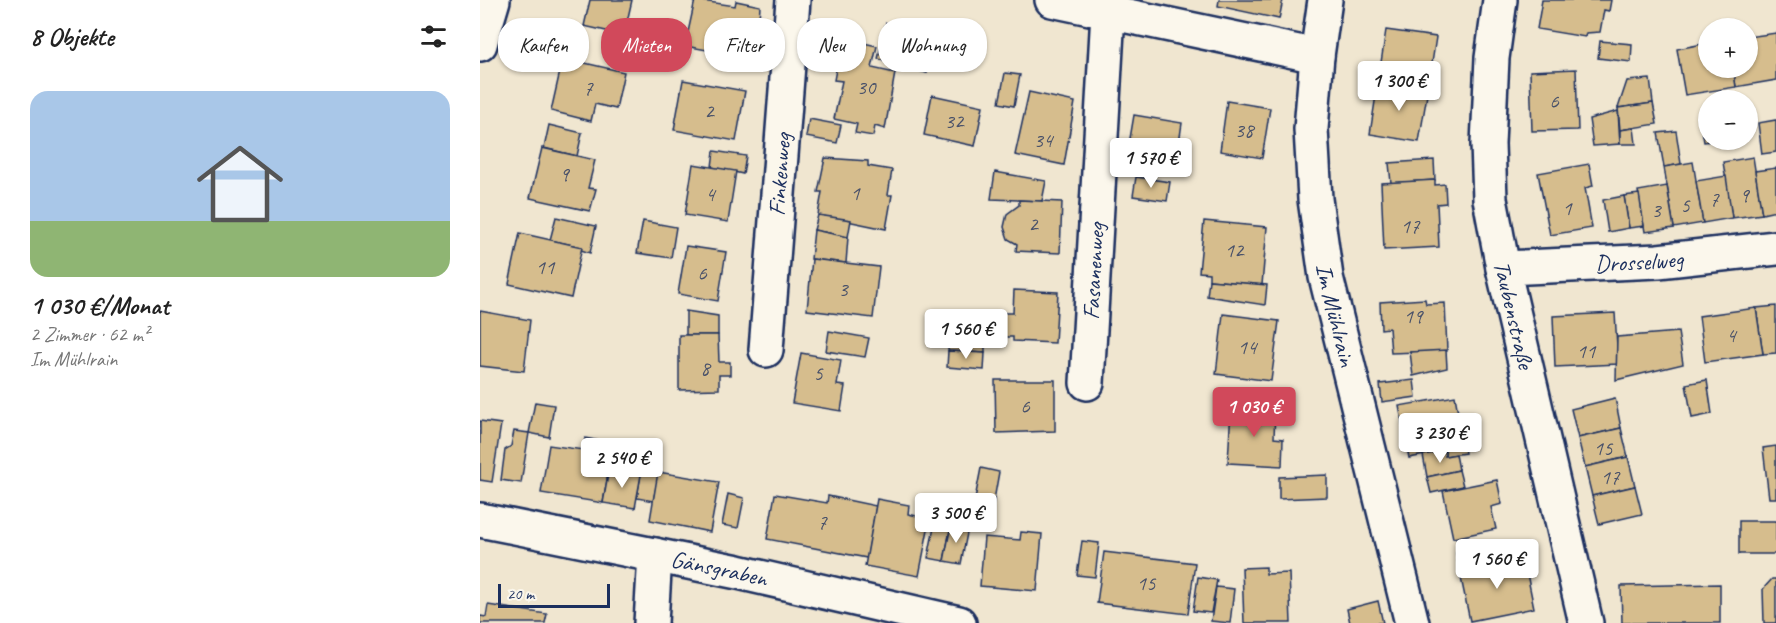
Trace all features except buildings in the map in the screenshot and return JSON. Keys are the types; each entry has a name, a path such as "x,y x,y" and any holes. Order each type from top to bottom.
{"street":[{"path":"480,44 492,0"},
{"name":"Finkenweg","path":"766,350 793,0"},
{"path":"1052,0 1317,56"},
{"name":"Im Mühlrain","path":"1325,0 1317,56 1311,129 1315,199 1326,277 1412,623"},
{"name":"Taubenstraße","path":"1500,0 1492,58 1488,144 1490,199 1503,268 1586,623"},
{"name":"Fasanenweg","path":"1087,383 1108,13"},
{"name":"Drosselweg","path":"1503,268 1658,261 1776,248"},
{"name":"Gänsgraben","path":"480,520 655,555 952,622"},
{"path":"651,623 655,555"}]}
